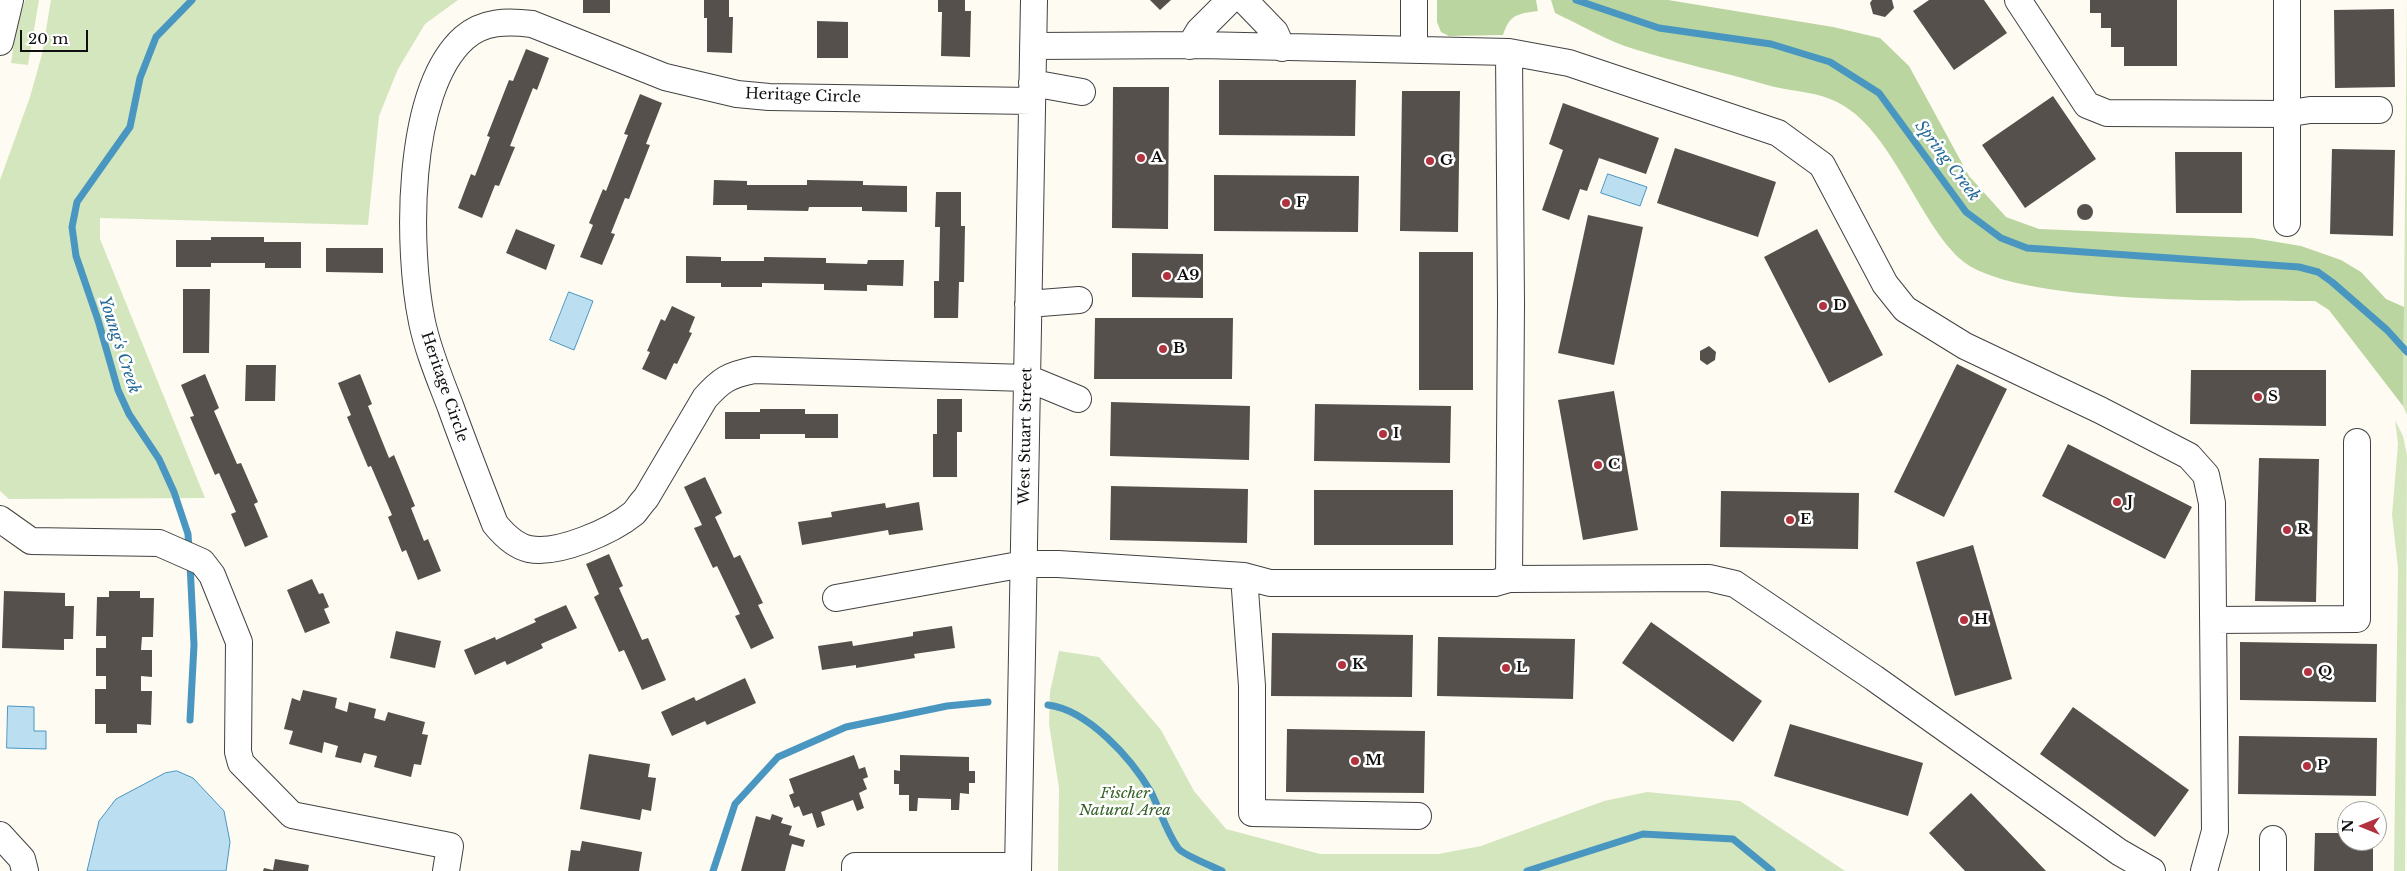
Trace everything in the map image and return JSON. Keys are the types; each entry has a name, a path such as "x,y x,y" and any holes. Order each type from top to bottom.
{"street":[{"name":"West Stuart Street","path":"1018,869 1034,0"},
{"path":"1190,46 1199,31 1230,0"},
{"path":"1244,0 1274,32 1282,48"},
{"path":"1414,0 1414,50"},
{"path":"2018,0 2087,105 2107,113 2285,114 2310,110 2379,110"},
{"path":"2287,0 2285,114 2287,223"},
{"path":"0,42 6,10"},
{"name":"Heritage Circle","path":"1027,378 754,370 732,374 718,384 705,398 646,498 634,512 616,524 574,544 547,550 528,549 512,541 495,524 429,350 415,278 412,193 425,116 434,85 447,58 464,38 494,23 510,21 532,24 665,77 737,94 769,97 1082,92"},
{"path":"1032,46 1190,46 1509,52 1569,63 1778,133 1822,165 1885,284 1906,309 1965,346 2100,410 2189,456 2206,475 2212,503 2216,832 2204,871"},
{"path":"1508,579 1511,313 1509,52"},
{"path":"1028,304 1079,300"},
{"path":"1027,378 1078,399"},
{"path":"2214,620 2357,619 2357,442"},
{"path":"0,519 31,541 159,543 191,557 212,576 239,642 238,752 240,763 292,815 450,846 446,871"},
{"path":"836,598 1024,564 1058,564 1244,576 1270,583 1495,583 1508,579 1709,578 1735,584 1874,678 2119,852 2152,871"},
{"path":"1244,576 1252,686 1252,813 1418,816"},
{"path":"0,835 22,859 24,871"},
{"path":"2273,839 2273,871"},
{"path":"855,871 855,866 1018,869"}],"green space":[{"path":"25,0 39,0 28,65 11,63 16,30"},
{"path":"51,0 458,0 425,24 398,69 379,116 368,225 100,218 100,239 205,498 9,499 0,491 0,180 30,97 42,54"},
{"path":"1437,0 1536,0 1538,11 1515,16 1508,23 1503,35 1449,36 1441,32 1437,22"},
{"path":"1551,0 1668,0 1833,27 1880,38 1909,66 1969,176 2006,217 2039,229 2253,238 2301,246 2341,260 2361,272 2386,299 2404,307 2403,406 2329,310 2315,301 2183,300 2128,297 2025,285 1986,274 1959,258 1943,240 1885,148 1869,127 1851,110 1823,96 1775,87 1624,46 1555,13"},
{"path":"2407,0 2407,415 2403,406"},
{"path":"2395,420 2403,436 2407,455 2405,871 2394,871 2398,568 2392,515 2398,444"},
{"name":"Fischer Natural Area","path":"1059,651 1099,657 1161,730 1194,791 1226,829 1320,854 1438,854 1481,846 1604,801 1647,792 1740,801 1845,871 1058,871 1059,788 1049,724 1050,692"}],"water":[{"path":"1608,174 1647,187 1640,206 1601,193"},
{"path":"569,292 593,301 574,350 550,340"},
{"path":"8,706 34,707 34,731 46,731 46,749 7,748"},
{"path":"177,771 193,778 224,811 230,842 226,871 87,871 99,821 116,799 165,773"}],"building":[{"path":"583,0 610,0 610,13 583,13"},
{"path":"704,0 729,0 729,17 733,17 732,53 707,52 707,18 704,18"},
{"path":"938,0 965,0 965,11 971,11 970,57 941,56 942,12 938,12"},
{"path":"1150,0 1171,0 1160,10"},
{"path":"1872,0 1892,0 1894,8 1885,17 1873,14 1870,3"},
{"path":"1929,0 1984,0 2007,33 1954,70 1913,11"},
{"path":"2090,0 2177,0 2177,66 2124,66 2124,47 2111,47 2111,28 2101,28 2101,13 2090,13"},
{"path":"2394,9 2395,87 2335,88 2334,10"},
{"path":"817,21 848,22 848,58 817,58"},
{"path":"526,49 549,58 537,90 533,88 510,146 515,147 499,186 495,185 482,218 458,208 471,174 475,176 490,137 487,136 509,80 513,81"},
{"path":"1219,80 1356,80 1355,136 1219,135"},
{"name":"A","path":"1113,87 1169,87 1168,229 1112,228"},
{"name":"G","path":"1402,91 1460,91 1458,232 1400,231"},
{"path":"640,94 662,103 646,144 650,145 629,199 625,198 611,233 615,234 602,265 580,257 593,225 589,223 603,189 606,191 628,135 624,134"},
{"path":"2053,96 2096,159 2025,208 1982,145"},
{"path":"1563,103 1659,138 1646,174 1599,158 1587,191 1580,189 1569,220 1542,210 1563,150 1549,144"},
{"path":"1675,148 1776,182 1758,237 1657,203"},
{"path":"2332,149 2395,150 2393,236 2330,234"},
{"path":"2175,152 2242,152 2242,213 2176,213"},
{"name":"F","path":"1214,175 1359,176 1358,232 1214,231"},
{"path":"714,180 747,181 747,185 807,185 807,180 863,181 863,185 907,186 907,212 862,211 862,207 809,207 808,211 747,210 747,205 713,205"},
{"path":"936,192 961,192 961,226 965,226 964,282 959,282 958,318 934,318 934,281 939,281 940,227 935,227"},
{"path":"2085,204 2091,206 2093,212 2091,218 2085,220 2079,218 2077,212 2079,206"},
{"path":"1588,215 1643,227 1614,365 1558,353"},
{"path":"516,229 555,245 546,270 506,253"},
{"name":"D","path":"1817,229 1883,355 1829,383 1764,257"},
{"path":"211,237 264,237 264,242 301,242 301,268 265,268 265,263 211,263 211,267 176,267 176,240 211,240"},
{"path":"326,248 383,248 383,273 326,272"},
{"path":"1419,252 1473,252 1473,390 1419,390"},
{"name":"A9","path":"1132,253 1203,254 1203,298 1132,297"},
{"path":"686,256 721,257 721,261 764,261 764,257 826,258 826,263 867,264 868,260 904,260 903,286 867,285 867,291 824,290 824,284 762,283 762,287 721,287 721,283 686,283"},
{"path":"183,289 210,289 209,353 183,353"},
{"path":"672,306 695,317 689,332 692,333 677,364 674,363 666,380 642,369 650,352 647,351 661,319 665,321"},
{"name":"B","path":"1095,318 1233,318 1232,379 1094,379"},
{"path":"1709,346 1716,352 1715,360 1707,365 1700,360 1700,351"},
{"path":"1957,364 2007,389 1944,517 1894,492"},
{"path":"246,365 276,365 275,401 245,401"},
{"name":"S","path":"2191,370 2326,370 2326,426 2190,424"},
{"path":"205,374 219,408 214,411 237,464 241,463 258,502 254,504 268,537 245,547 231,514 236,512 219,473 215,475 190,417 194,416 181,385"},
{"path":"360,374 372,404 368,406 389,458 394,455 415,506 411,508 424,541 428,539 441,571 418,580 406,550 402,552 388,517 392,515 371,466 368,467 347,417 351,415 338,383"},
{"name":"C","path":"1614,391 1638,530 1583,540 1558,400"},
{"path":"937,399 962,399 962,432 957,432 957,477 933,477 933,434 937,434"},
{"path":"1111,402 1250,406 1249,460 1110,456"},
{"name":"I","path":"1315,404 1451,406 1450,463 1314,461"},
{"path":"760,409 805,409 805,414 838,414 838,438 805,438 805,434 760,434 760,439 725,439 725,412 760,412"},
{"name":"J","path":"2068,444 2192,507 2165,559 2042,496"},
{"name":"R","path":"2259,458 2319,459 2316,602 2255,601"},
{"path":"705,477 722,513 715,517 734,558 740,555 763,603 758,605 774,638 751,649 735,616 740,614 717,566 713,568 694,528 702,525 684,487"},
{"path":"1111,486 1248,489 1247,543 1110,540"},
{"path":"1314,490 1453,490 1453,545 1314,545"},
{"name":"E","path":"1721,491 1859,493 1858,549 1720,547"},
{"path":"919,502 923,530 889,535 888,530 802,545 798,522 832,517 831,512 885,503 886,508"},
{"name":"H","path":"1973,545 2012,679 1955,696 1916,562"},
{"path":"609,554 623,586 619,588 642,640 648,638 666,680 642,690 624,650 619,652 594,597 599,594 586,564"},
{"path":"312,579 319,594 323,593 329,607 324,609 330,623 305,633 287,590"},
{"path":"4,591 65,593 65,606 74,606 73,639 64,639 64,650 2,648"},
{"path":"109,591 140,591 140,598 154,598 153,637 142,637 141,650 152,650 152,677 141,676 141,691 152,691 151,725 137,724 137,733 106,733 106,724 95,724 95,689 106,689 106,676 96,676 96,648 106,648 106,636 96,636 97,597 109,597"},
{"path":"566,605 577,628 541,644 543,648 507,665 505,661 475,675 464,650 495,637 496,640 536,622 534,619"},
{"path":"1651,622 1762,701 1733,742 1622,663"},
{"path":"952,626 955,648 914,654 915,658 856,668 856,665 822,670 818,646 852,641 853,646 913,636 913,632"},
{"path":"396,631 441,641 435,668 390,658"},
{"name":"K","path":"1272,633 1413,635 1412,697 1271,696"},
{"name":"L","path":"1438,637 1575,639 1573,699 1437,696"},
{"name":"Q","path":"2240,642 2377,644 2376,702 2240,700"},
{"path":"745,678 756,703 707,725 705,721 672,736 661,712 694,697 696,701"},
{"path":"303,690 337,698 335,708 347,712 349,702 376,709 374,718 385,721 388,712 425,722 422,734 428,735 421,765 414,764 411,777 374,767 377,756 364,753 361,763 335,757 338,746 324,742 322,753 289,744 293,731 284,729 292,698 300,701"},
{"path":"2073,707 2189,790 2155,837 2040,754"},
{"path":"1790,724 1923,763 1908,816 1774,776"},
{"name":"M","path":"1287,729 1425,731 1424,793 1286,792"},
{"name":"P","path":"2239,736 2377,738 2376,796 2238,794"},
{"path":"589,754 650,764 648,777 656,778 651,811 642,809 640,820 580,809"},
{"path":"854,755 859,769 865,767 868,777 863,779 867,789 859,793 864,808 857,811 853,800 821,812 825,825 817,828 812,813 803,816 799,806 794,808 789,795 794,793 789,779"},
{"path":"900,755 969,757 969,771 975,771 975,783 969,783 969,794 960,793 959,810 951,810 951,799 918,798 917,811 909,811 909,795 899,795 899,784 894,784 894,770 900,771"},
{"path":"1971,793 2046,871 1965,871 1929,833"},
{"path":"772,814 783,818 781,823 792,826 789,835 805,840 803,847 792,844 785,871 741,871 756,816 770,820"},
{"path":"2315,833 2337,833 2337,851 2373,851 2373,871 2314,871"},
{"path":"582,841 642,852 639,871 568,871 571,850 580,851"},
{"path":"275,859 309,865 308,871 263,871 264,868 273,870"}],"waterway":[{"name":"Young's Creek","path":"189,550 188,534 174,492 159,459 129,414 118,390 98,320 76,256 72,227 77,202 130,127 140,78 156,37 192,0"},
{"name":"Spring Creek","path":"1576,0 1659,28 1771,44 1830,62 1879,93 1966,212 2001,238 2027,248 2299,267 2318,272 2387,330 2407,352"},
{"name":"Young's Creek","path":"190,564 194,645 190,720"},
{"path":"713,871 735,804 778,757 846,727 947,706 988,702"},
{"path":"1048,705 1078,716 1107,738 1132,765 1151,792 1178,848 1191,857 1222,871"},
{"path":"1527,871 1643,834 1733,839 1772,871"}],"place":[{"name":"A","path":"1141,158"},
{"name":"G","path":"1430,161"},
{"name":"F","path":"1286,203"},
{"name":"A9","path":"1167,276"},
{"name":"D","path":"1823,306"},
{"name":"B","path":"1163,349"},
{"name":"S","path":"2258,397"},
{"name":"I","path":"1383,434"},
{"name":"C","path":"1598,465"},
{"name":"J","path":"2117,502"},
{"name":"E","path":"1790,520"},
{"name":"R","path":"2287,530"},
{"name":"H","path":"1964,620"},
{"name":"K","path":"1342,665"},
{"name":"L","path":"1506,668"},
{"name":"Q","path":"2308,672"},
{"name":"M","path":"1355,761"},
{"name":"P","path":"2307,766"}]}
